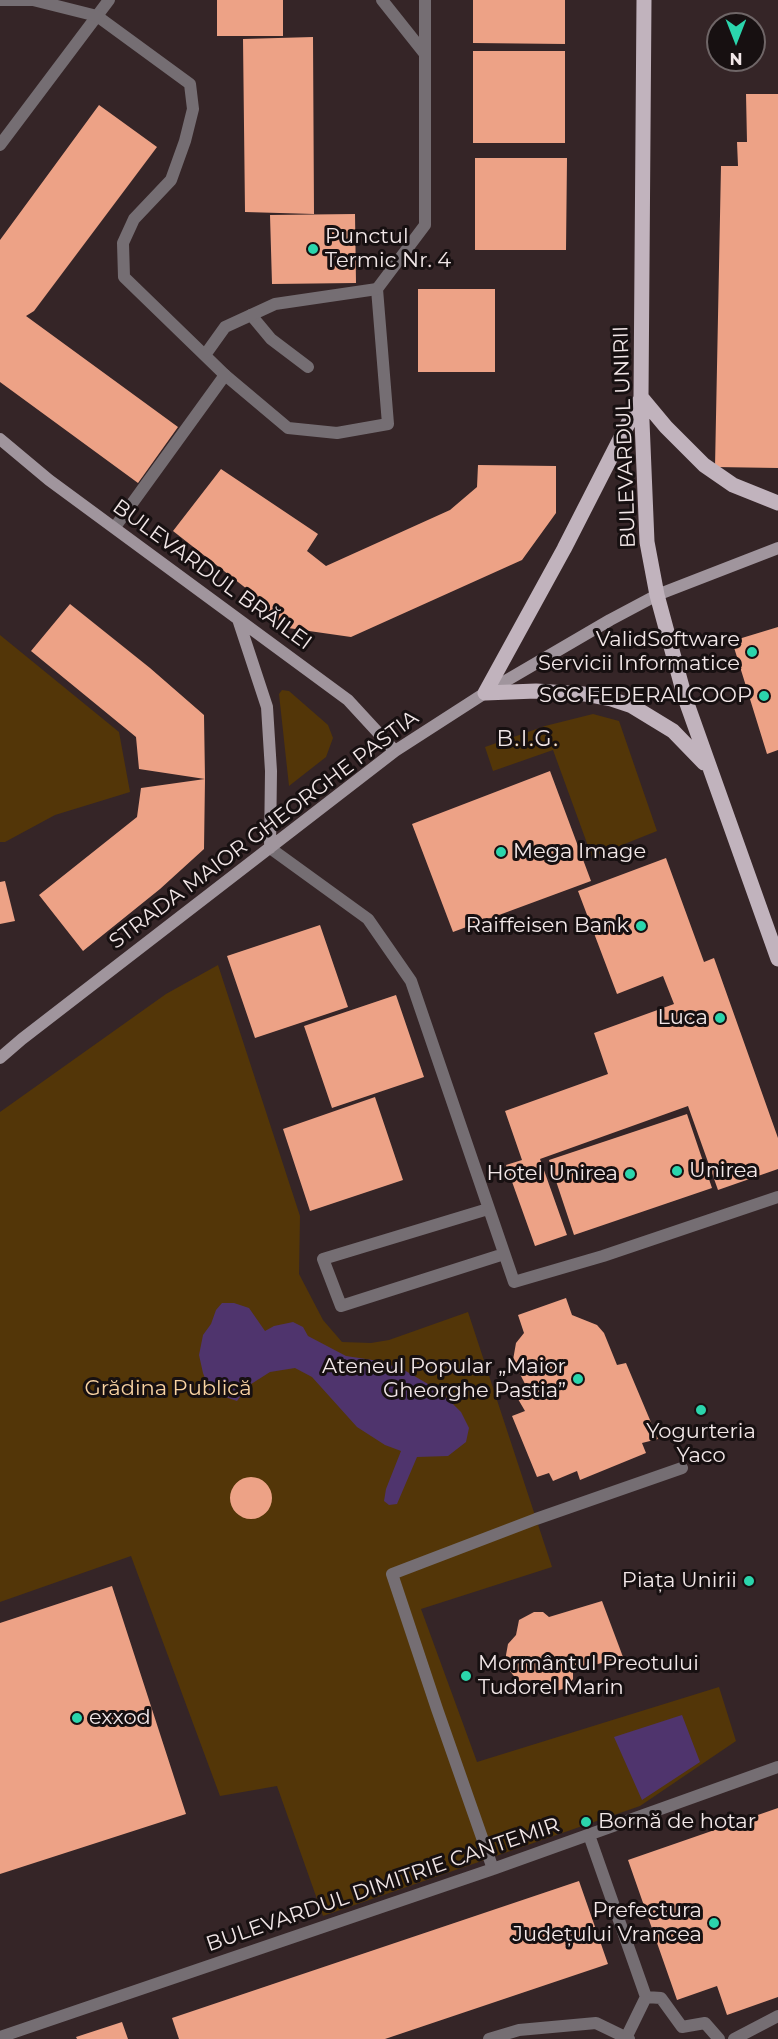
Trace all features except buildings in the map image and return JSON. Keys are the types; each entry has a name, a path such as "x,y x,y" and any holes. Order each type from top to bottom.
{"main road":[{"name":"BULEVARDUL UNIRII","path":"645,0 641,397 647,542 657,595 685,698 778,960"},
{"path":"485,693 564,549 641,397 666,428 704,465 733,485 778,503"},
{"name":"BULEVARDUL BRĂILEI","path":"0,439 49,480 116,527 348,700 394,751"},
{"name":"STRADA MAIOR GHEORGHE PASTIA","path":"0,1058 394,751 485,693 657,595 778,548"},
{"path":"238,619 267,706 271,771 270,848"},
{"path":"485,693 536,691 584,694 612,699 632,706 673,731 709,767"}],"street":[{"path":"0,0 33,0 97,16 190,84 193,109 186,141 171,180 134,219 123,243 124,277 225,375 288,428 337,433 388,424 377,290 425,225 425,0"},
{"path":"0,145 109,0"},
{"path":"381,0 425,54"},
{"path":"205,355 225,327 275,304 377,290"},
{"path":"251,315 271,339 308,367"},
{"path":"116,527 225,375"},
{"path":"270,848 368,919 411,981 514,1282 603,1256 778,1197"},
{"path":"488,1209 323,1259 341,1306 504,1254"},
{"path":"493,1869 392,1574 536,1519 682,1468"},
{"name":"BULEVARDUL DIMITRIE CANTEMIR","path":"0,2037 493,1869 778,1767"},
{"path":"489,2039 519,2030 596,2023 627,2038 646,1997 589,1835"},
{"path":"646,1997 661,1998 682,2027 705,2023 719,2039"},
{"path":"734,2039 778,2016"}],"green space":[{"path":"0,635 119,732 130,792 55,815 5,842 0,842"},
{"path":"282,690 289,691 328,725 333,738 326,757 289,786 279,694"},
{"path":"593,714 619,721 657,831 592,857 553,750 493,771 485,747 545,726"},
{"name":"Grădina Publică","path":"218,965 300,1216 299,1274 323,1320 342,1342 371,1343 389,1340 468,1312 552,1567 421,1609 477,1762 719,1687 736,1741 640,1806 323,1916 277,1786 220,1796 131,1556 0,1602 0,1112 166,994"}],"shaded area":[{"path":"222,1303 234,1303 249,1308 265,1331 274,1326 293,1322 303,1327 308,1336 346,1356 379,1361 404,1370 447,1398 461,1412 469,1428 466,1442 448,1456 417,1457 397,1504 389,1505 384,1501 386,1489 401,1451 385,1445 357,1427 312,1377 295,1368 270,1372 248,1386 237,1401 210,1392 199,1355 203,1335"},
{"path":"682,1715 700,1762 642,1800 614,1737"}],"place":[{"name":"Punctul Termic Nr. 4","path":"313,249"},
{"name":"ValidSoftware Servicii Informatice","path":"752,652"},
{"name":"SCC FEDERALCOOP","path":"764,696"},
{"name":"Mega Image","path":"501,852"},
{"name":"Raiffeisen Bank","path":"641,926"},
{"name":"Luca","path":"720,1018"},
{"name":"Unirea","path":"677,1171"},
{"name":"Hotel Unirea","path":"630,1174"},
{"name":"Ateneul Popular „Maior Gheorghe Pastia”","path":"578,1379"},
{"name":"Yogurteria Yaco","path":"701,1410"},
{"name":"Piața Unirii","path":"749,1581"},
{"name":"Mormântul Preotului Tudorel Marin","path":"466,1676"},
{"name":"exxod","path":"77,1718"},
{"name":"Bornă de hotar","path":"586,1822"},
{"name":"Prefectura Județului Vrancea","path":"714,1923"}],"district":[{"name":"B.I.G.","path":"528,740"}]}
